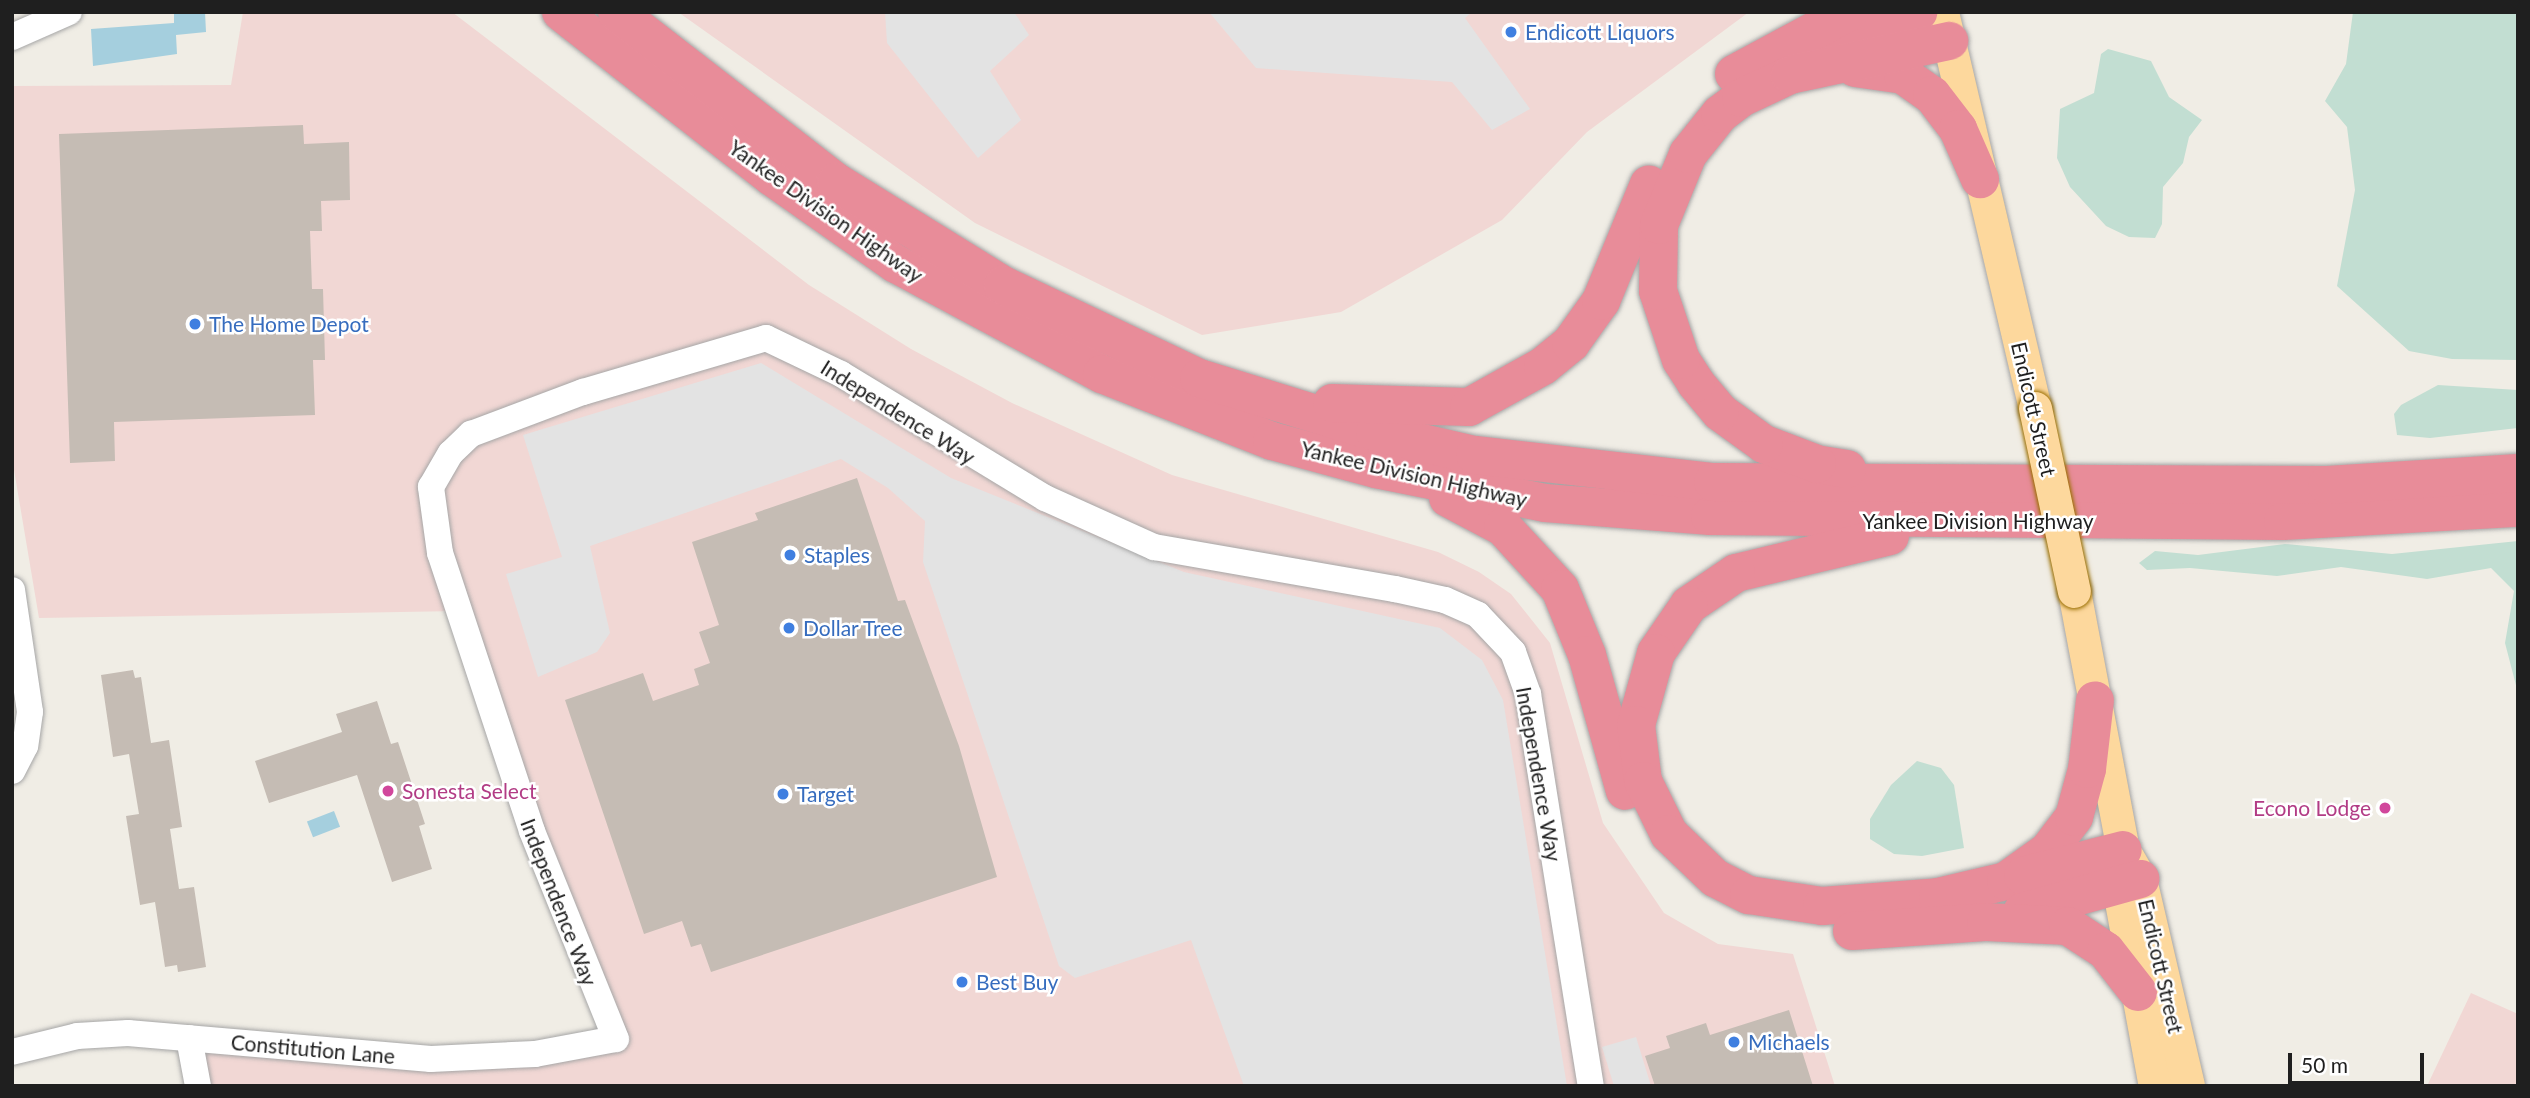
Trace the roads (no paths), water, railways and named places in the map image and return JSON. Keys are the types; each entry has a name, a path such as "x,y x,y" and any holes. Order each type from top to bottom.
{"highway":[{"name":"Yankee Division Highway","path":"561,12 831,220 896,264 1007,326 1101,374 1249,432 1395,473 1481,493 1612,510 1959,522 2321,520 2518,508"},
{"name":"Yankee Division Highway","path":"617,12 836,182 916,235 1139,352 1252,395 1375,432 1475,455 1636,477 1952,485 2326,485 2518,473"},
{"path":"1849,12 1807,55 1720,114 1676,174 1660,225 1656,260 1665,318 1696,383 1720,412 1764,444 1817,464 1952,485"},
{"path":"1807,55 1918,12"},
{"path":"1252,395 1444,408 1469,407 1515,385 1585,326 1616,275 1664,152 1684,121 1732,76 1807,55 1945,26"},
{"path":"1807,55 1881,70 1917,82 1958,129 1980,179"},
{"path":"1395,473 1503,527 1560,589 1587,655 1628,798 1643,831 1680,876 1732,910 1804,929 1864,931 1986,922 2045,921 2078,930 2106,951 2138,992"},
{"path":"1959,522 1763,563 1714,585 1689,605 1656,653 1636,725 1643,781 1669,834 1715,878 1749,895 1784,904 1865,904 1938,897 2006,881 2127,871"},
{"path":"2006,881 2048,851 2074,817 2087,769 2095,701"},
{"path":"1986,922 2127,871"}],"main road":[{"name":"Endicott Street","path":"1945,26 2035,408 2074,591 2127,871 2188,1086"},
{"name":"Endicott Street","path":"2127,871 2138,992 2155,1086"}],"street":[{"path":"12,37 69,12"},
{"name":"Independence Way","path":"616,1039 527,818 440,553 431,487 451,453 471,434 583,392 766,338 841,374 1022,485 1154,547 1395,589 1445,600 1478,615 1513,652 1528,694 1591,1086"},
{"path":"12,590 30,712 25,746 12,771"},
{"name":"Constitution Lane","path":"12,1052 77,1036 189,1038 430,1059 536,1054 616,1039"},
{"path":"189,1038 198,1086"}],"water":[{"path":"174,12 205,12 206,32 176,35 177,54 93,66 91,29 174,23"},
{"path":"334,811 340,827 313,837 307,821"}],"place":[{"name":"Endicott Liquors","path":"1511,32"},
{"name":"The Home Depot","path":"195,324"},
{"name":"Staples","path":"790,555"},
{"name":"Dollar Tree","path":"789,628"},
{"name":"Sonesta Select","path":"388,791"},
{"name":"Target","path":"783,794"},
{"name":"Econo Lodge","path":"2385,808"},
{"name":"Best Buy","path":"962,982"},
{"name":"Michaels","path":"1734,1042"}]}
